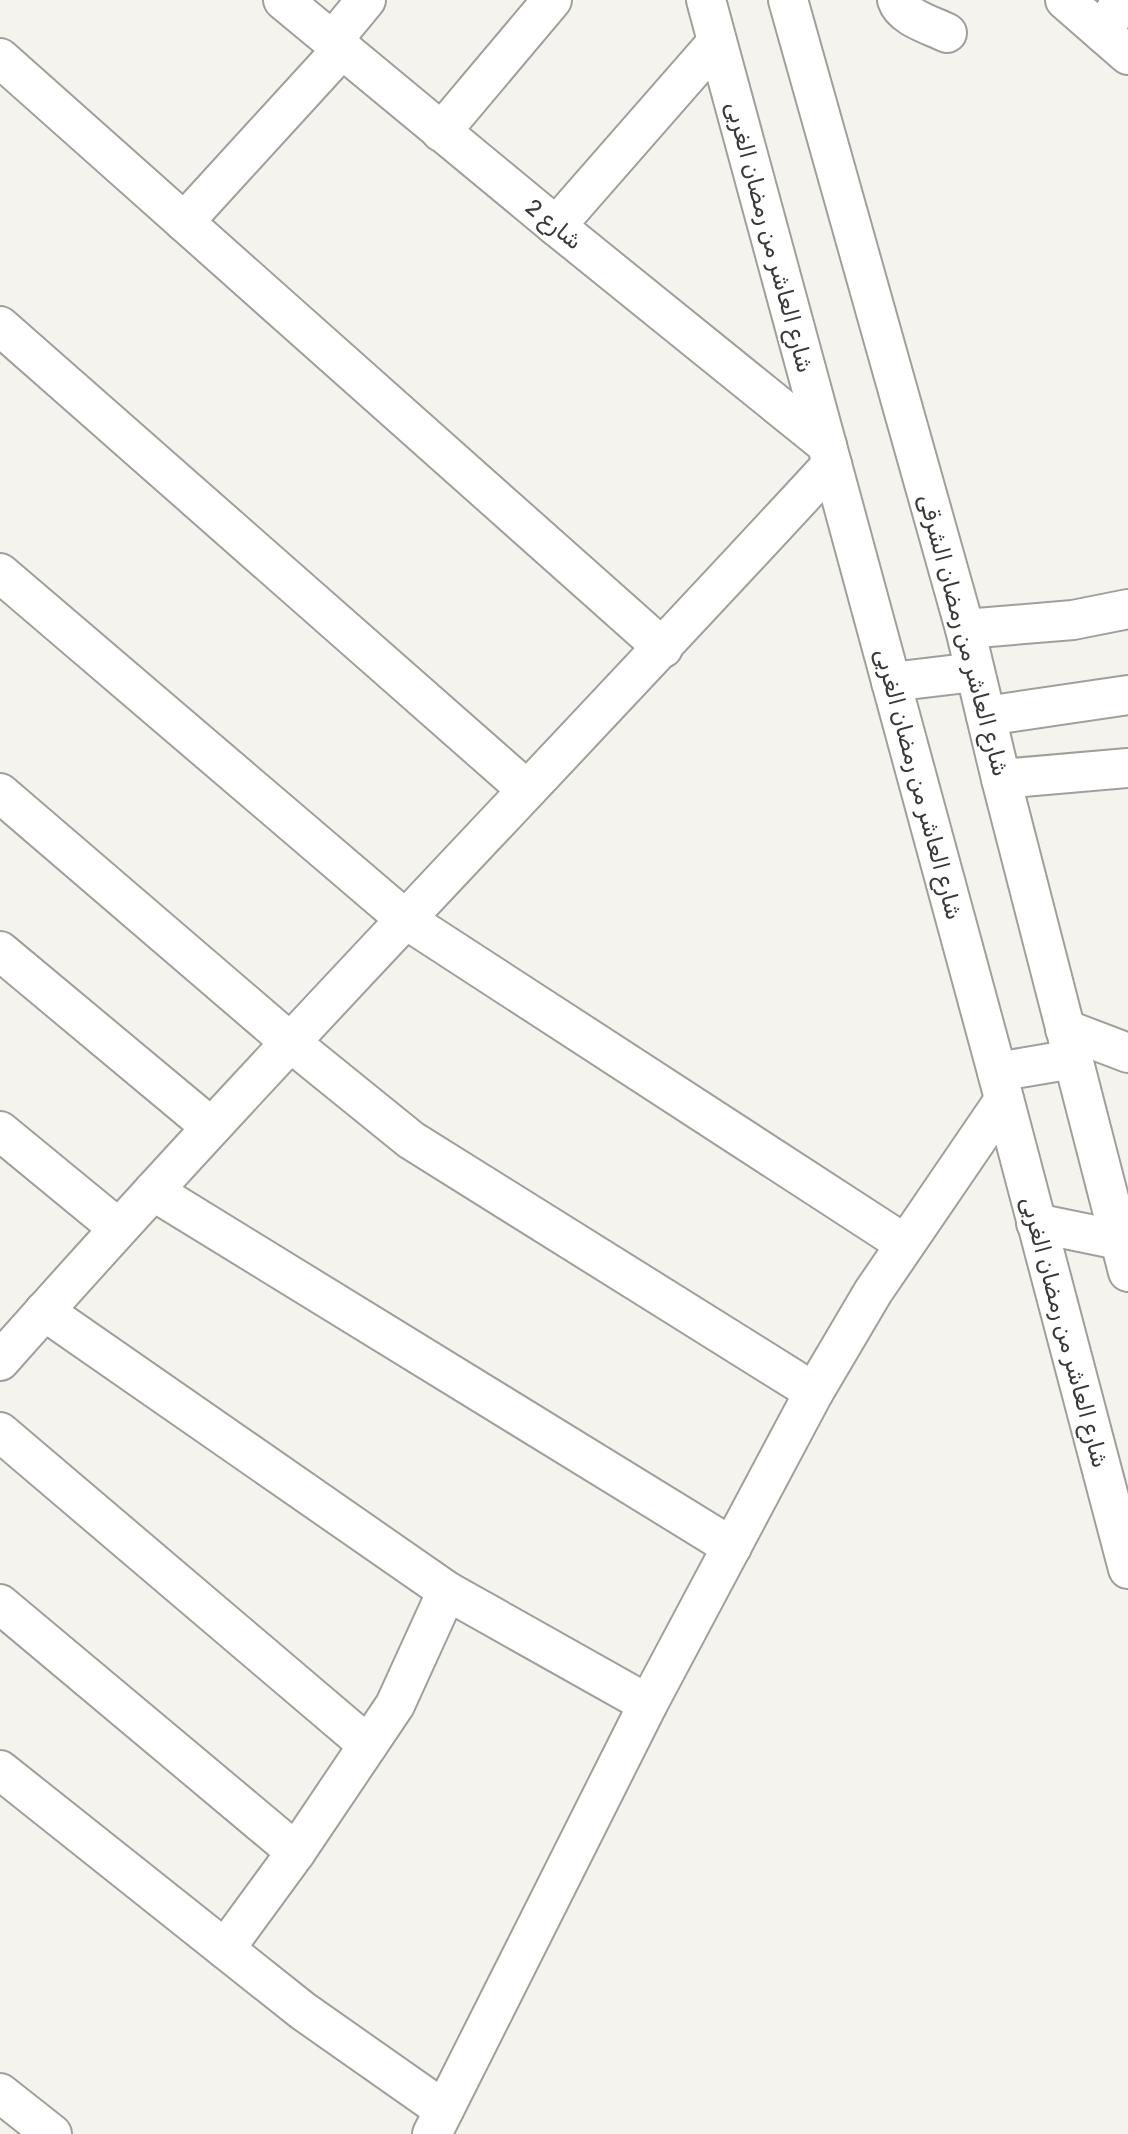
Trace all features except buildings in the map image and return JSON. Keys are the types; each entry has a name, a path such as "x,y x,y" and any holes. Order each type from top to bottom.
{"street":[{"name":"شارع 2","path":"284,0 829,454"},
{"path":"184,222 338,44 366,0"},
{"path":"441,132 552,0"},
{"name":"شارع العاشر من رمضان الغربى","path":"706,0 1128,1569"},
{"name":"شارع العاشر من رمضان الشرقى","path":"788,0 965,629 1069,1044 1125,1251"},
{"path":"897,0 906,13 947,33"},
{"path":"1065,0 1116,44"},
{"path":"1116,44 1121,0"},
{"path":"556,226 717,42"},
{"path":"0,58 663,648"},
{"path":"0,326 527,790"},
{"path":"0,1361 118,1228 290,1042 663,648 829,454"},
{"path":"0,573 405,919 905,1244"},
{"path":"965,629 1061,621 1128,609"},
{"path":"891,682 975,672"},
{"path":"986,716 1128,695"},
{"path":"1001,779 1128,768"},
{"path":"0,793 290,1042 411,1140 814,1392"},
{"path":"0,951 211,1127"},
{"path":"0,1770 438,2122 648,1704 814,1392 1000,1086 1069,1044 1128,1053"},
{"path":"0,1131 118,1228"},
{"path":"153,1191 732,1547"},
{"path":"1036,1223 1125,1251"},
{"path":"44,1311 447,1591 648,1704"},
{"path":"0,1432 368,1745"},
{"path":"225,1949 296,1852 395,1705 447,1591"},
{"path":"0,1604 296,1852"},
{"path":"0,2093 52,2134"}]}
